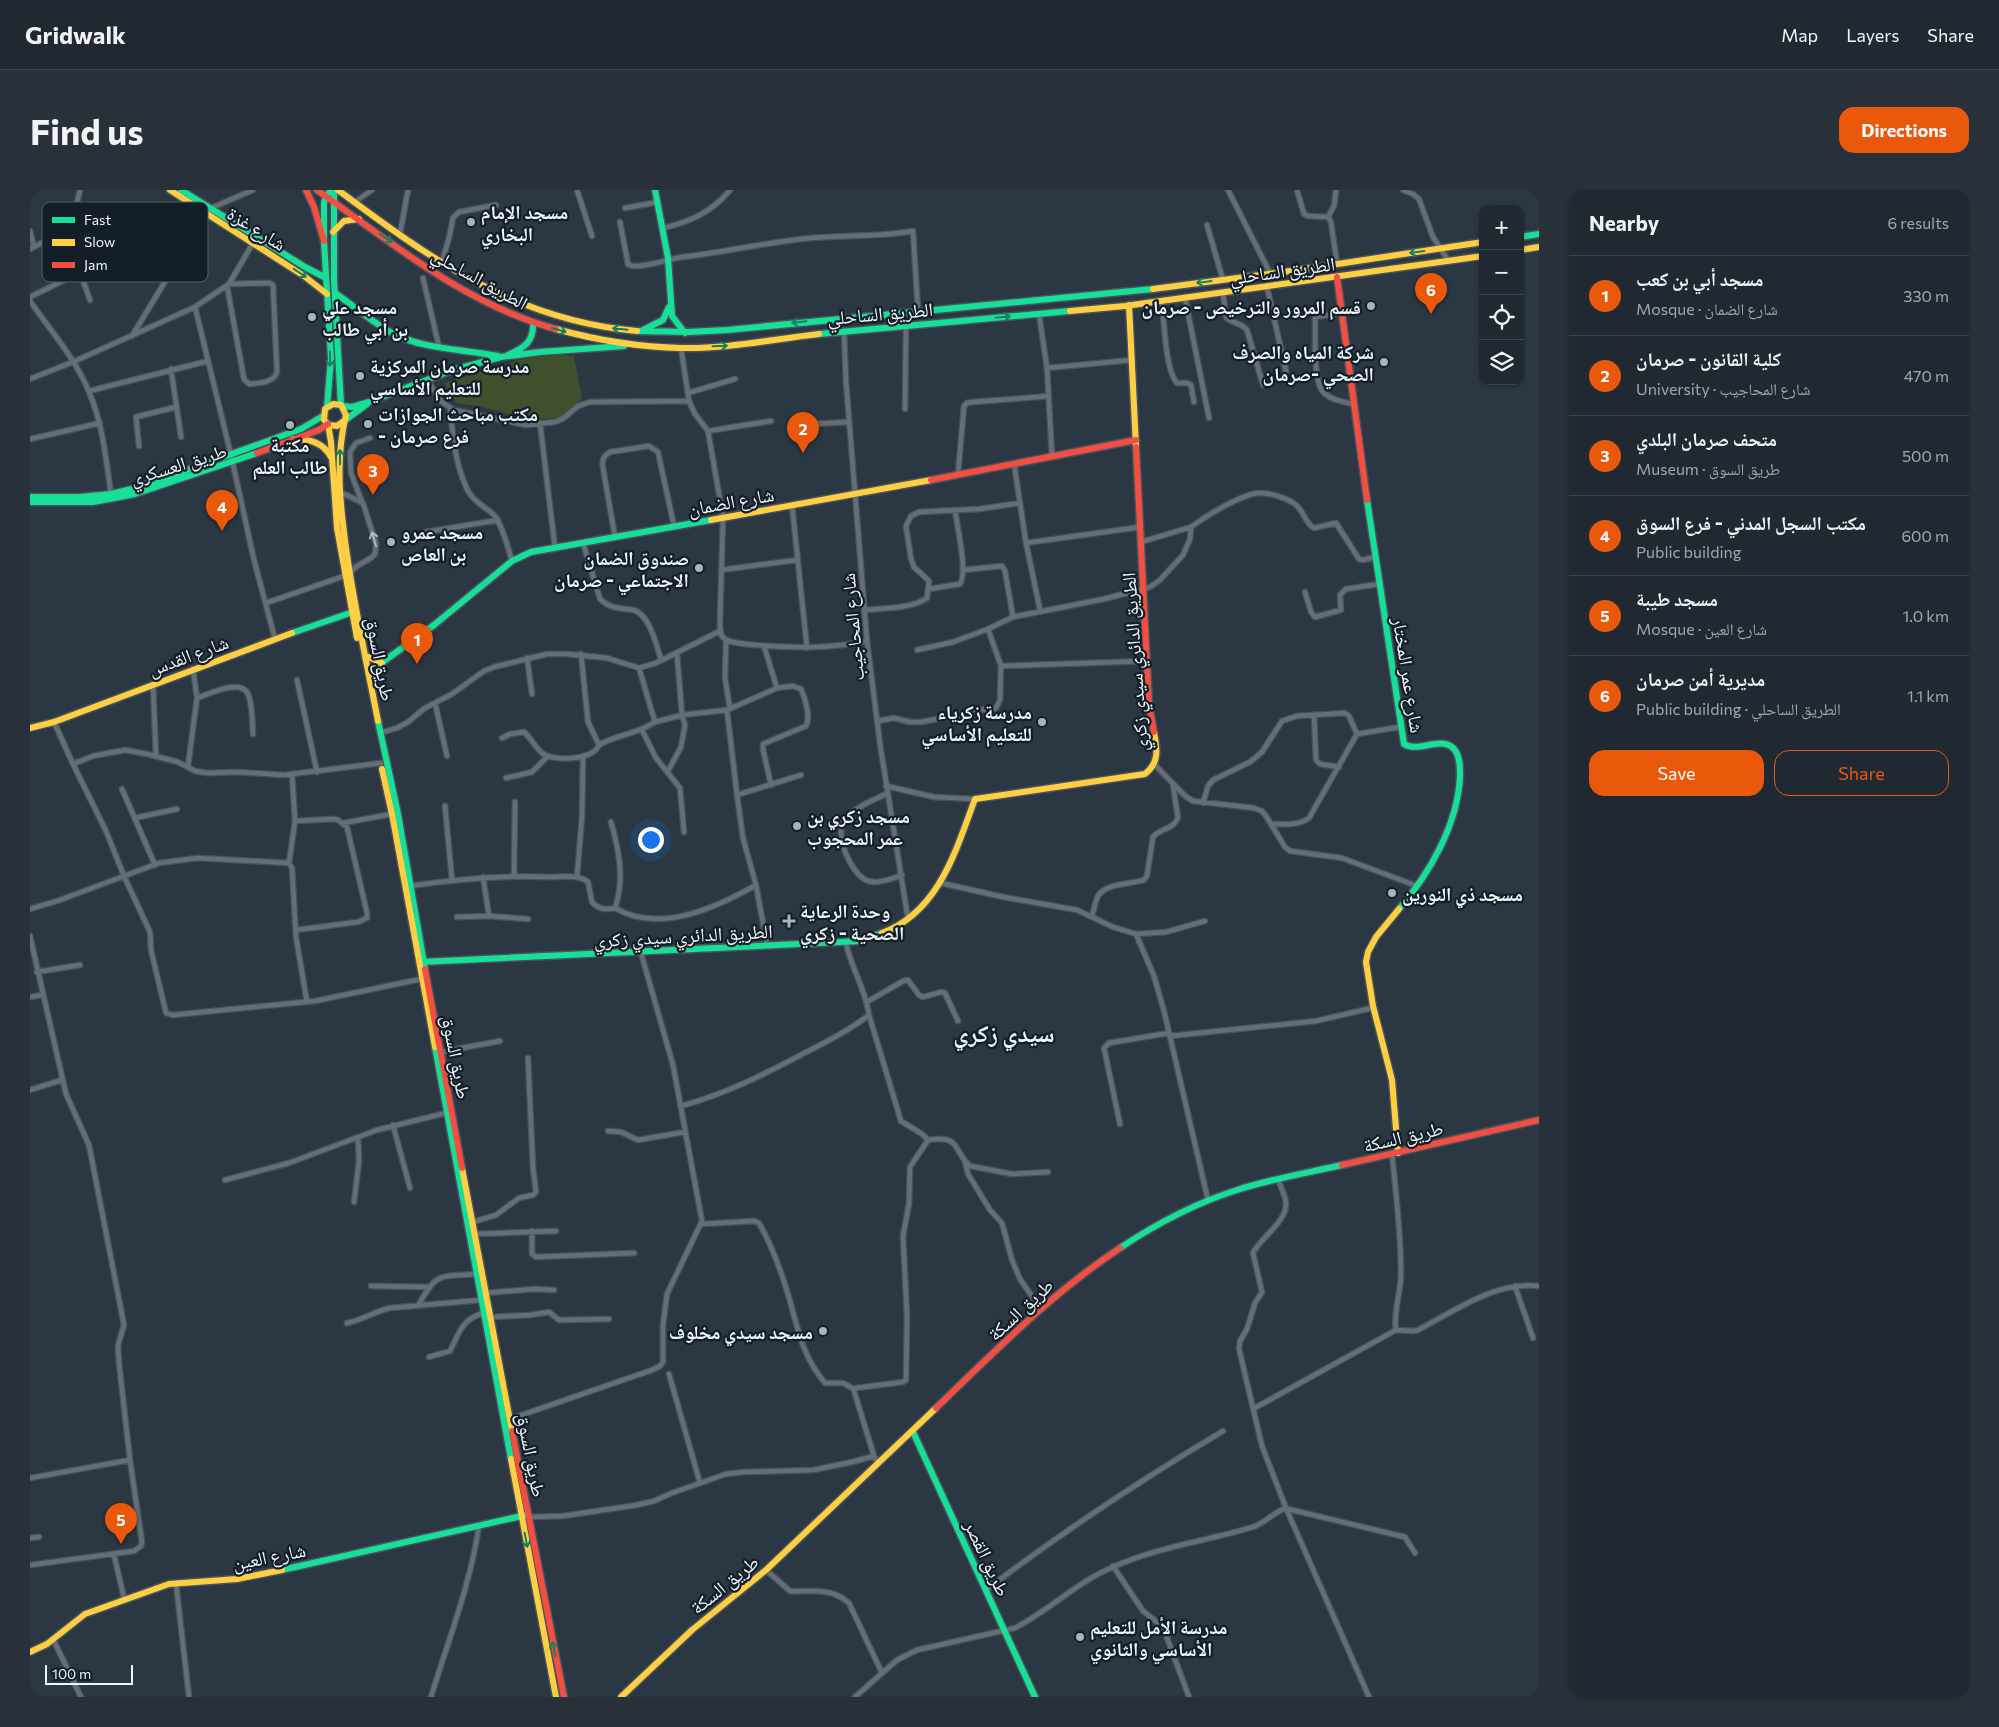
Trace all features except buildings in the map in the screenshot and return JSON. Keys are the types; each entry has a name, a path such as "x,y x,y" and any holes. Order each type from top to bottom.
{"main road":[{"name":"شارع غزة","path":"170,190 192,202"},
{"name":"شارع غزة","path":"181,190 196,202"},
{"path":"306,190 314,207 324,240"},
{"name":"الطريق الساحلي","path":"317,190 443,279 506,312 533,323 597,340 681,348 728,346 844,330 981,320 1129,305 1479,257"},
{"path":"332,190 326,196 324,203 324,240 331,358 327,407 323,416 328,424 337,426 369,402"},
{"path":"332,190 334,280 341,406 345,412 344,421"},
{"name":"الطريق الساحلي","path":"338,190 442,262 504,297 530,308 600,327 685,334 1055,299 1224,280 1479,243"},
{"path":"655,190 668,258 670,301 674,319 685,334"},
{"name":"شارع غزة","path":"208,211 327,294"},
{"name":"شارع غزة","path":"208,211 305,268 334,280"},
{"path":"333,232 341,223 347,220 359,219"},
{"path":"1524,236 1539,234"},
{"path":"1524,249 1539,247"},
{"name":"شارع عمر المختار","path":"1337,277 1353,404 1404,744 1408,747 1442,744 1449,746 1455,749 1460,765 1456,807 1436,852 1417,886 1376,939 1366,957 1372,1008 1390,1071 1395,1153"},
{"path":"335,292 392,333 409,340 463,352 503,356 638,345"},
{"path":"642,331 660,324 664,319 670,301"},
{"name":"الطريق الدائري سيدي زكري","path":"421,962 641,953 767,945 846,943 880,936 894,929 928,902 941,883 975,799 1145,774 1155,765 1157,753 1149,705 1129,305"},
{"path":"979,306 981,320"},
{"path":"327,407 333,404 352,407 453,370 503,356 531,342 533,323"},
{"name":"طريق العسكري","path":"30,497 80,498 111,494 140,487 301,430 323,416"},
{"name":"طريق السوق","path":"344,421 340,439 340,492 347,574"},
{"name":"طريق العسكري","path":"30,502 93,502 135,494 233,462 328,424"},
{"name":"طريق السوق","path":"328,424 337,528 381,763 441,1052 510,1419 556,1697"},
{"path":"293,439 310,440 323,446 332,460"},
{"name":"شارع الضمان","path":"369,674 374,668 434,625 512,560 530,552 855,494 1136,440"},
{"name":"طريق السوق","path":"354,612 366,656 380,733 398,814 421,962 421,979 483,1313 564,1697"},
{"name":"شارع القدس","path":"30,728 54,722 193,669 354,612"},
{"path":"366,656 382,663"},
{"name":"طريق السكة","path":"621,1697 692,1630 766,1570 913,1432 1040,1308 1086,1270 1117,1248 1182,1212 1208,1200 1278,1180 1539,1120"},
{"name":"طريق القصر","path":"913,1432 1035,1697"},
{"name":"شارع العين","path":"30,1652 54,1641 77,1618 124,1598 176,1583 250,1578 479,1525 526,1516"}],"street":[{"path":"208,211 253,190"},
{"path":"354,202 372,190"},
{"path":"400,234 408,190"},
{"path":"577,190 592,236"},
{"path":"663,228 684,223 700,216 718,204 730,190"},
{"path":"1228,190 1270,273"},
{"path":"1297,190 1304,214 1308,216 1328,216"},
{"path":"1328,216 1334,206 1336,190"},
{"path":"1403,190 1414,194 1418,199 1433,237 1449,261"},
{"path":"624,208 658,202"},
{"path":"442,262 455,214 496,205"},
{"path":"1328,216 1331,222 1337,264"},
{"path":"620,222 629,266 644,266 668,258 801,239 899,234 913,230 918,311"},
{"path":"1207,225 1224,280"},
{"path":"30,231 32,248"},
{"path":"30,372 32,379 195,308 228,285 254,243"},
{"path":"423,278 439,347"},
{"path":"30,296 59,282"},
{"path":"84,282 90,300"},
{"path":"132,336 165,282"},
{"path":"270,283 273,285 277,372 276,377 272,380 249,384 244,379 228,285 270,283"},
{"path":"1267,287 1286,371"},
{"path":"1223,293 1226,317 1231,321 1242,324 1247,330 1264,385"},
{"path":"1185,298 1209,418"},
{"path":"30,301 73,362 89,391 100,423 111,494"},
{"path":"1162,301 1166,346 1172,375 1177,383 1191,385 1194,402"},
{"path":"195,308 232,455 254,560 275,639"},
{"path":"1341,313 1315,317 1317,374 1324,392 1334,399 1353,404"},
{"path":"1039,314 1047,368 1052,456"},
{"path":"905,409 906,326"},
{"name":"شارع المحاجيب","path":"844,330 867,641 886,786 908,919"},
{"path":"681,348 689,401 695,414 708,431 723,517 720,631 726,640 725,678 728,710 743,838 756,885 767,945"},
{"path":"1047,368 1132,360"},
{"path":"89,391 208,361"},
{"path":"171,370 182,437"},
{"path":"688,393 735,379"},
{"path":"427,380 442,402 450,408 526,425 555,422 564,418 578,406 590,402 689,401"},
{"path":"958,474 964,406 967,403 1049,396"},
{"path":"139,446 136,417 176,407"},
{"path":"450,408 458,467 468,492 476,502 498,520 512,560"},
{"path":"708,431 771,421"},
{"path":"811,424 850,422"},
{"path":"30,439 100,423"},
{"path":"540,424 556,548"},
{"path":"266,603 347,574 352,568 371,558 376,552 376,544 351,473 350,452 356,443 370,438"},
{"path":"615,537 602,460 610,452 649,446 658,452 674,526"},
{"path":"1014,463 1026,543 1040,610"},
{"path":"340,492 363,503"},
{"path":"1141,542 1191,527 1208,515 1248,496 1266,493 1294,503 1314,528 1336,523 1360,558 1375,557"},
{"path":"864,610 920,602 927,598 929,581 914,567 911,560 906,526 911,516 919,512 1020,503"},
{"path":"792,505 807,648"},
{"path":"929,589 960,584 962,582 963,570 955,510"},
{"path":"426,532 498,520"},
{"path":"1026,543 1140,527"},
{"path":"917,650 953,642 1013,617 1040,610 1104,599 1155,584 1183,555 1190,540 1191,527"},
{"path":"583,543 600,599 606,605 638,612 650,627 661,660"},
{"path":"721,570 797,560"},
{"path":"963,570 1002,566 1005,571 1013,617"},
{"path":"1305,592 1310,612 1315,617 1341,610 1340,595 1346,589 1379,584"},
{"path":"877,721 894,718 910,722 921,722 959,715 973,709 991,710 996,708 1000,700 1002,666 988,629"},
{"path":"380,733 397,728 408,722 484,671 527,658 547,654 581,654 607,658 639,668 677,654 720,631"},
{"path":"726,640 764,646 807,648 832,647 867,641"},
{"path":"764,646 777,688"},
{"path":"502,738 510,734 524,732 542,753 548,756 583,758 597,750 598,745 588,722 581,654"},
{"path":"668,771 681,747 685,725 682,715 677,654"},
{"path":"527,658 532,694"},
{"path":"1002,666 1147,661"},
{"path":"639,668 655,722"},
{"path":"188,766 197,698 193,669"},
{"path":"298,680 317,772"},
{"path":"153,684 156,756"},
{"path":"598,745 605,741 642,730 655,722 682,715 728,710 777,688 793,686 801,688 808,722 806,726 763,744 771,784"},
{"path":"197,698 228,688 238,687 246,690 250,696 253,734"},
{"path":"435,703 448,756"},
{"path":"1203,803 1208,786 1213,780 1256,757 1265,748 1277,726 1282,721 1289,718 1345,713 1349,716 1357,734"},
{"path":"1314,715 1316,760 1320,764 1339,767"},
{"path":"54,722 102,823 150,932 151,950 166,1013 173,1015 307,1002 421,979"},
{"path":"1357,734 1400,727"},
{"path":"642,730 656,758 680,788 684,832"},
{"path":"1271,824 1303,823 1309,818 1357,734"},
{"path":"73,764 79,760 108,752 125,750 178,762 195,771 207,774 239,772 292,774 381,763"},
{"path":"506,778 532,772 548,756"},
{"path":"577,877 582,816 583,758"},
{"path":"1155,765 1173,785 1193,801 1254,808 1262,811 1285,847 1290,851 1342,858 1417,886"},
{"path":"292,774 295,821 289,863 292,868 296,930 307,1002"},
{"path":"737,795 801,776"},
{"path":"1092,916 1097,897 1102,892 1113,887 1144,880 1147,876 1153,837 1172,826 1178,818 1173,785"},
{"path":"886,786 934,797 975,799"},
{"path":"122,789 155,865"},
{"path":"888,793 852,812 844,819 840,827 840,836 854,870 861,878 870,882 879,882 902,875"},
{"path":"514,802 514,876"},
{"path":"445,806 452,880"},
{"path":"135,818 177,809"},
{"path":"343,823 392,814"},
{"path":"295,821 334,819 343,823 350,834 367,913 367,918 358,922 296,930"},
{"path":"611,822 619,850 620,887 615,908"},
{"path":"30,909 155,865 198,858 289,863"},
{"path":"410,886 483,877 577,877 588,882 594,905 609,910 615,908"},
{"path":"483,877 489,916"},
{"path":"941,883 1009,898 1061,906 1136,934 1166,932 1205,921"},
{"path":"615,908 624,914 651,919 664,919 707,909 733,898 756,885"},
{"path":"457,917 489,916 528,919"},
{"path":"1136,934 1154,976 1208,1200"},
{"path":"30,936 33,963 37,972 62,1080 88,1145 124,1325 118,1345 130,1460 142,1542 141,1546 134,1551 30,1565"},
{"path":"846,943 856,977 867,1002 899,1118 928,1140 952,1141 955,1143 970,1166 1012,1174 1048,1172"},
{"path":"510,1419 616,1384 660,1366 664,1357 662,1325 667,1294 702,1224 700,1204 673,1065 641,953"},
{"path":"37,972 80,965"},
{"path":"867,1002 908,980 919,995 923,997 941,992 945,993 958,1022"},
{"path":"30,998 42,995"},
{"path":"1120,1124 1104,1048 1109,1044 1169,1034 1316,1021 1372,1008"},
{"path":"680,1106 718,1094 754,1079 834,1038 870,1015"},
{"path":"441,1052 500,1041"},
{"path":"473,1222 496,1215 519,1198 533,1195 536,1192 533,1168 528,1058"},
{"path":"30,1090 62,1080"},
{"path":"225,1180 289,1163 393,1125 446,1114"},
{"path":"393,1125 410,1188"},
{"path":"608,1131 621,1132 638,1140 685,1132"},
{"path":"354,1202 359,1161 358,1138"},
{"path":"702,1224 754,1221 759,1223 778,1264 788,1293 802,1347 825,1383 843,1383 854,1389 906,1380 907,1316 903,1236 909,1204 910,1167 928,1140"},
{"path":"1395,1153 1401,1264 1401,1288 1395,1314 1396,1330"},
{"path":"965,1161 968,1174 990,1210 1002,1222 1012,1260 1020,1279 1040,1308"},
{"path":"1278,1180 1286,1202 1285,1210 1274,1228 1252,1253 1262,1292 1255,1303 1253,1314 1238,1345 1262,1446 1369,1697"},
{"path":"475,1234 556,1231"},
{"path":"532,1232 532,1254 536,1257 634,1253"},
{"path":"418,1306 428,1287 440,1277 476,1274"},
{"path":"371,1286 428,1287"},
{"path":"1253,1409 1396,1330 1418,1330 1491,1292 1515,1286 1539,1286"},
{"path":"1515,1286 1533,1338"},
{"path":"486,1293 518,1290 554,1290"},
{"path":"348,1324 379,1310 481,1300"},
{"path":"490,1317 549,1312 559,1320 609,1320"},
{"path":"429,1357 450,1351 467,1321 471,1317 483,1313"},
{"path":"669,1374 700,1483"},
{"path":"854,1389 878,1464"},
{"path":"986,1590 1091,1513 1223,1431"},
{"path":"526,1516 563,1516 637,1505 654,1501 726,1474 813,1470 874,1456"},
{"path":"30,1478 130,1460"},
{"path":"855,1697 897,1660 917,1650 1005,1630 1027,1622 1084,1582 1113,1566 1254,1526 1287,1508 1405,1537 1415,1553"},
{"path":"430,1697 461,1598 477,1540 479,1525"},
{"path":"30,1538 38,1537"},
{"path":"114,1555 124,1598"},
{"path":"1113,1566 1143,1610 1162,1628 1189,1697"},
{"path":"766,1570 790,1591 823,1590 844,1598 849,1603 882,1673"},
{"path":"176,1583 188,1697"},
{"path":"54,1641 80,1696 74,1697"}],"green space":[{"path":"574,356 582,399 561,417 529,419 477,406 456,403 444,383 525,358"}],"traffic: fast":[{"path":"181,190 200,202"},
{"path":"327,407 331,358 324,241 324,203 326,196 331,190"},
{"path":"334,190 334,280 341,405"},
{"path":"655,190 668,258 672,316 685,333"},
{"path":"208,207 326,278"},
{"path":"1524,236 1539,234"},
{"path":"637,331 689,332 727,330 1153,289"},
{"path":"335,293 377,324 404,339 431,346 498,356"},
{"path":"643,330 663,320 669,307"},
{"path":"819,334 1070,311"},
{"path":"508,355 527,344 532,335 533,323"},
{"path":"342,406 352,407 369,402 453,370 501,357 540,352 624,346"},
{"path":"344,421 367,404"},
{"path":"30,497 80,497 111,494 140,487 301,429 323,416"},
{"path":"30,502 93,502 135,494 257,453"},
{"path":"1367,500 1404,744 1415,747 1446,744 1455,750 1460,764 1458,794 1448,830 1431,864 1399,909"},
{"path":"369,674 373,669 434,625 512,561 531,552 711,520"},
{"path":"292,633 356,611"},
{"path":"378,721 398,814 425,969"},
{"path":"421,962 861,941 882,933"},
{"path":"435,1047 511,1459"},
{"path":"1120,1248 1177,1215 1222,1195 1263,1183 1342,1165"},
{"path":"913,1432 1035,1697"},
{"path":"282,1570 526,1515"}],"traffic: slow":[{"path":"170,190 189,202"},
{"path":"338,190 442,263 514,300 553,315 594,325 637,331"},
{"path":"208,214 304,276 327,294"},
{"path":"333,232 344,221 359,219"},
{"path":"1153,289 1298,270 1479,243"},
{"path":"1524,249 1539,247"},
{"path":"1070,311 1125,306 1479,257"},
{"path":"1129,305 1136,447"},
{"path":"556,329 618,342 681,348 733,345 819,334"},
{"path":"344,421 337,426 329,425 324,420 325,409 333,404 341,405 346,415 340,465 342,515 353,591 378,721"},
{"path":"328,424 337,528 357,638"},
{"path":"293,439 315,442 324,448 331,457"},
{"path":"711,520 931,480"},
{"path":"30,728 54,722 292,633"},
{"path":"366,656 382,663"},
{"path":"882,933 902,923 918,910 931,895 943,877 952,858 975,799 1145,774 1155,760 1154,732"},
{"path":"382,769 435,1047"},
{"path":"1398,1153 1392,1080 1373,1006 1366,962 1368,952 1376,937 1399,909"},
{"path":"462,1168 512,1431"},
{"path":"621,1697 692,1630 766,1570 936,1408"},
{"path":"511,1459 556,1697"},
{"path":"30,1652 47,1644 85,1614 169,1584 237,1579 282,1570"}],"traffic: jam":[{"path":"306,190 314,207 324,241"},
{"path":"317,190 402,251 461,288 491,305 556,329"},
{"path":"1337,277 1367,500"},
{"path":"257,453 319,430 328,424"},
{"path":"931,480 1136,440"},
{"path":"1136,447 1149,705 1154,732"},
{"path":"425,969 462,1168"},
{"path":"1342,1165 1539,1120"},
{"path":"936,1408 1047,1303 1120,1248"},
{"path":"512,1431 564,1697"}],"place":[{"name":"مسجد الإمام البخاري","path":"471,222"},
{"name":"قسم المرور والترخيص - صرمان","path":"1371,306"},
{"name":"مديرية أمن صرمان","path":"1431,314"},
{"name":"مسجد علي بن أبي طالب","path":"312,317"},
{"name":"شركة المياه والصرف الصحي -صرمان","path":"1384,362"},
{"name":"مدرسة صرمان المركزية للتعليم الأساسي","path":"360,376"},
{"name":"مكتب مباحث الجوازات - فرع صرمان","path":"368,424"},
{"name":"مكتبة طالب العلم","path":"290,425"},
{"name":"كلية القانون - صرمان","path":"803,453"},
{"name":"متحف صرمان البلدي","path":"373,495"},
{"name":"مكتب السجل المدني - فرع السوق","path":"222,531"},
{"name":"مسجد عمرو بن العاص","path":"391,542"},
{"name":"صندوق الضمان الاجتماعي - صرمان","path":"699,568"},
{"name":"مسجد أبي بن كعب","path":"417,664"},
{"name":"مدرسة زكرياء للتعليم الأساسي","path":"1042,722"},
{"name":"مسجد زكري بن عمر المحجوب","path":"797,826"},
{"name":"مسجد ذي النورين","path":"1392,893"},
{"name":"وحدة الرعاية الصحية - زكري","path":"789,921"},
{"name":"مسجد سيدي مخلوف","path":"823,1331"},
{"name":"مسجد طيبة","path":"121,1544"},
{"name":"مدرسة الأمل للتعليم الأساسي والثانوي","path":"1080,1637"}],"district":[{"name":"سيدي زكري","path":"1004,1032"}]}
